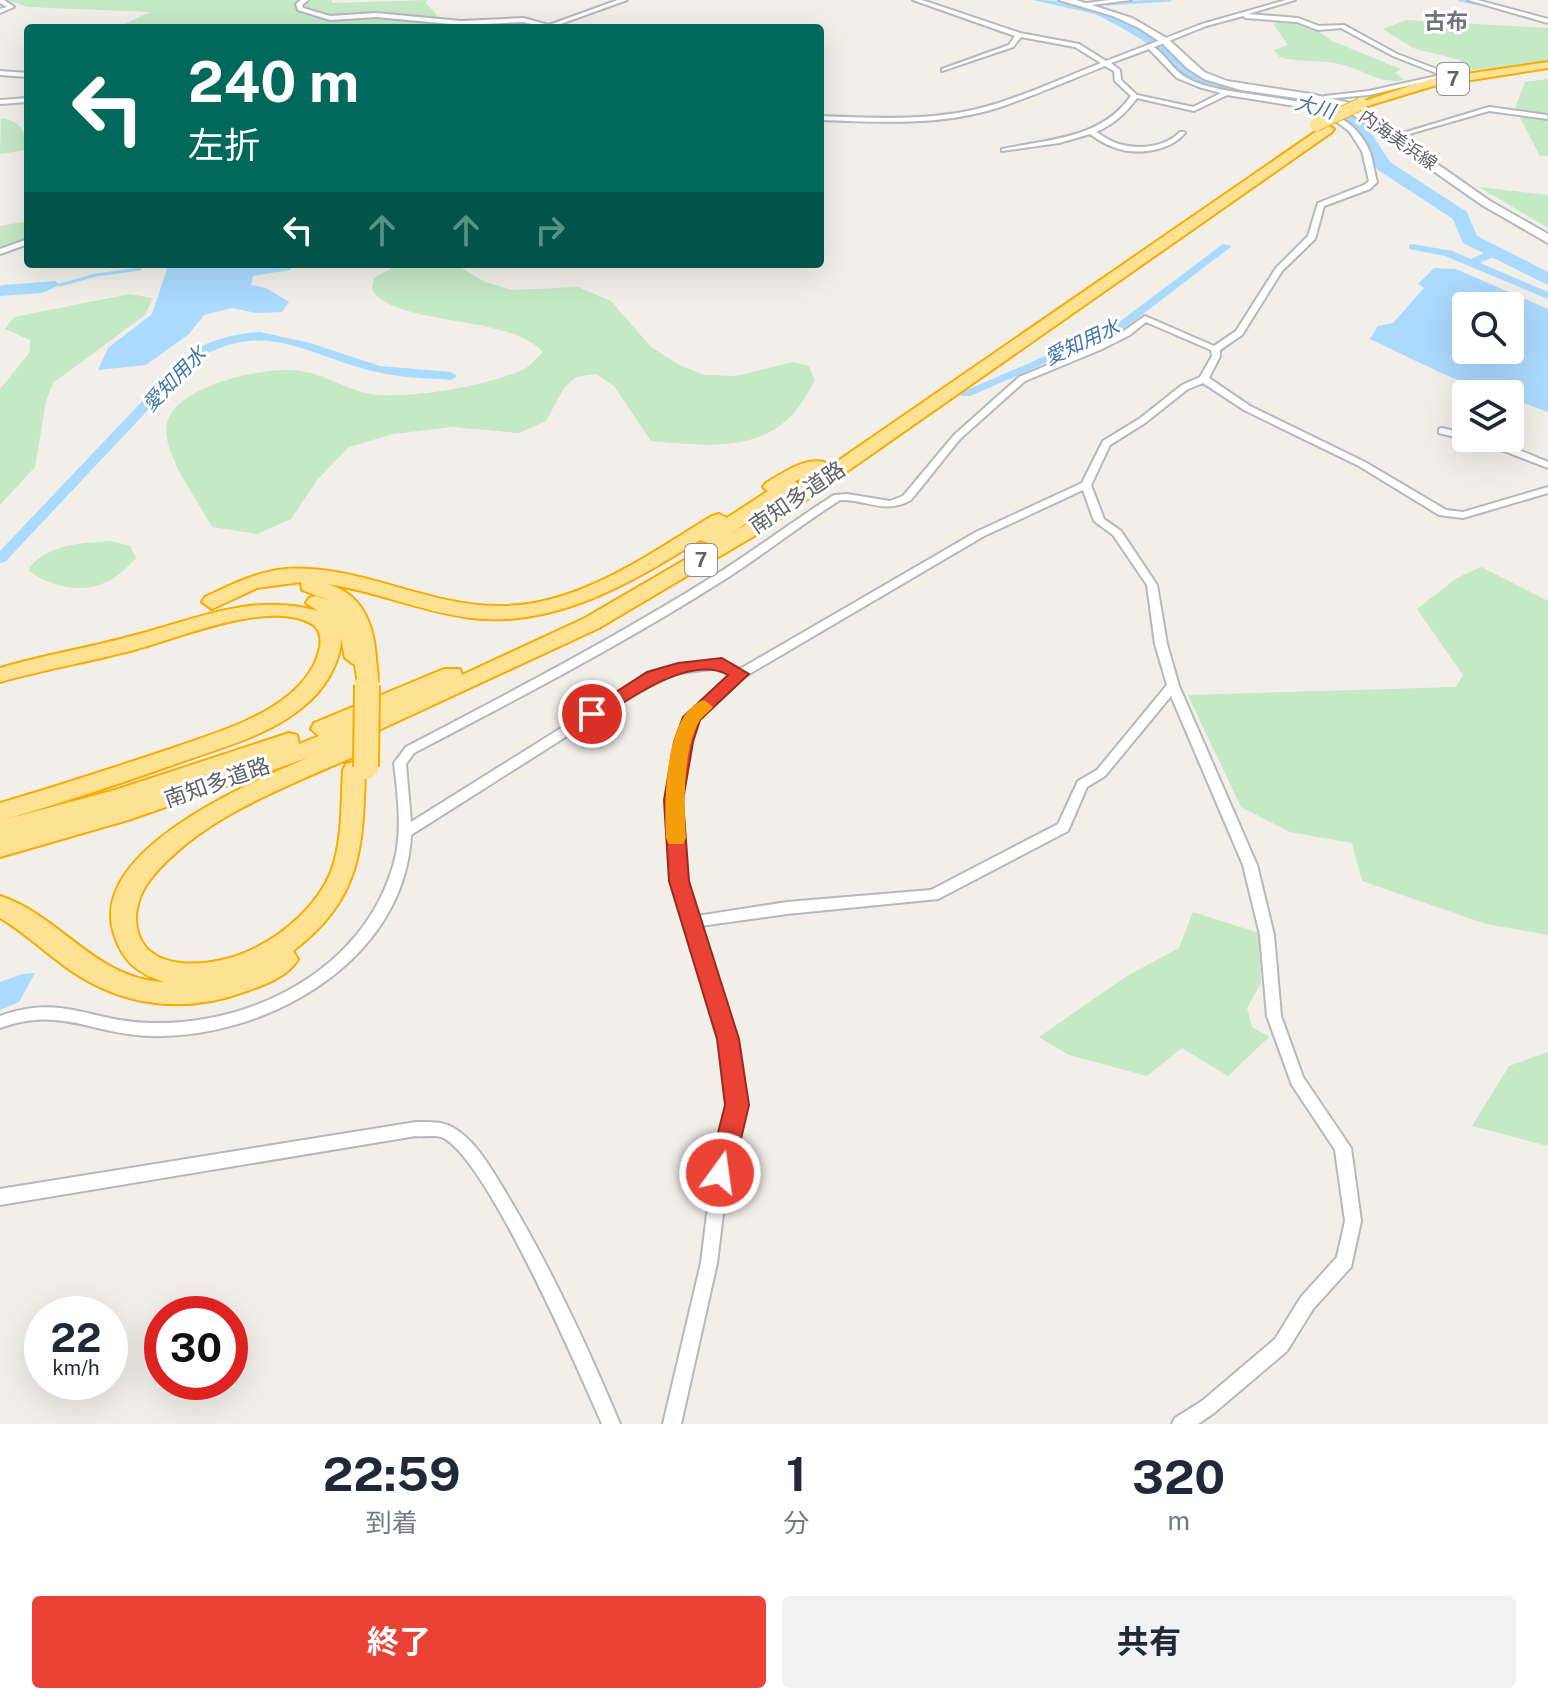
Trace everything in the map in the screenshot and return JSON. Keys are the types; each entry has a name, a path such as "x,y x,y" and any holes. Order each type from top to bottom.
{"highway":[{"name":"南知多道路","path":"0,830 228,763 429,685 565,622 704,542 1071,289 1322,127 1367,106 1441,88 1548,68"},
{"name":"南知多道路","path":"0,848 234,777 383,721 533,654 648,592 752,529 1322,127"},
{"path":"0,675 148,639 214,609 252,582 313,576 359,582 444,609 504,613 580,598 618,581 801,470 818,466"},
{"path":"0,667 214,609 290,598 324,604 336,613 355,644 362,686 361,864 351,890 331,920 277,965 217,989 186,993 138,991 73,958 0,906"},
{"path":"0,812 60,795 228,737 274,715 294,703 317,678 331,652 330,635 325,623 313,616 274,610 214,609"},
{"path":"360,768 350,852 336,889 314,918 279,948 223,972 201,975 172,974 150,967 133,954 125,938 123,917 130,890 145,868 184,833 226,806 523,666 533,654"}],"main road":[{"name":"内海美浜線","path":"1063,0 1110,11 1161,41 1208,78 1325,98 1346,105 1486,203 1548,239"}],"street":[{"path":"0,0 11,7 0,11"},
{"path":"305,0 299,4 300,9 330,18 376,15 461,23 523,20 544,24"},
{"path":"559,24 624,0"},
{"path":"916,0 1019,35 1077,45 1117,70 1118,81 1135,96 1194,109 1228,92"},
{"path":"1083,4 1128,0"},
{"path":"824,118 890,120 947,116 993,107 1149,45 1292,0"},
{"path":"1471,0 1548,21"},
{"path":"1239,15 1298,20 1318,28 1342,26 1395,55 1448,75 1369,93 1325,98"},
{"path":"944,70 1011,46 1019,35"},
{"path":"1149,45 1175,74 1201,86 1296,105 1341,118 1350,125 1372,167 1373,182 1367,187 1321,205 1312,237 1279,270 1239,333 1215,349"},
{"path":"0,73 24,75"},
{"path":"1004,150 1091,132 1127,111 1135,96"},
{"path":"0,102 24,100"},
{"path":"1393,137 1489,109 1547,117"},
{"path":"1091,132 1118,147 1167,143 1178,139 1182,133"},
{"path":"0,252 24,243"},
{"path":"0,1022 50,1010 121,1026 159,1030 216,1024 263,1009 333,968 363,939 395,883 404,833 400,763 410,750 576,664 639,623 714,581 838,497 853,496 886,506 904,501 957,437 1022,379 1107,343 1145,319 1215,349"},
{"path":"672,1424 709,1263 720,1173 737,1105 728,1039 679,881 673,800 683,742 692,717 740,674 980,534 1086,485 1106,443 1142,421 1185,387 1204,379 1216,356 1215,349"},
{"path":"1204,379 1247,408 1362,464 1443,513 1463,515 1548,490"},
{"path":"1442,431 1452,434"},
{"path":"1515,452 1548,465"},
{"path":"1086,485 1099,521 1117,533 1152,585 1161,644 1173,686 1250,865 1267,935 1274,1016 1297,1080 1343,1148 1353,1221 1345,1261 1307,1303 1281,1345 1208,1407 1181,1424"},
{"path":"404,833 653,676 678,669 722,664 740,674"},
{"path":"692,922 787,908 933,895 1063,827 1082,784 1101,773 1173,686"},
{"path":"0,1197 416,1129 447,1132 474,1153 557,1303 611,1424"}],"green space":[{"path":"7,0 331,0 333,3 428,0 426,3 444,24 124,24 150,12 28,7"},
{"path":"1281,20 1313,28 1332,41 1401,69 1395,73 1405,80 1381,79 1336,63 1279,57 1274,50 1288,45 1274,25"},
{"path":"1406,20 1548,28 1548,61 1467,71 1460,60 1413,48 1383,29"},
{"path":"522,21 534,24 484,24"},
{"path":"1548,79 1548,156 1540,156 1515,108 1525,82"},
{"path":"1,114 1,118 13,121 21,128 24,151 0,154"},
{"path":"1479,187 1548,195 1548,228"},
{"path":"24,222 24,241 0,250 0,226"},
{"path":"392,268 462,268 483,281 512,290 578,287 611,301 651,347 681,366 705,375 736,376 794,362 809,366 815,381 794,413 779,426 746,441 708,445 651,441 614,386 596,374 576,377 564,388 546,421 519,433 453,427 393,434 349,447 317,480 291,519 257,534 212,527 175,462 166,434 167,423 174,410 205,388 246,375 286,370 311,373 357,391 377,395 429,393 505,376 526,368 543,352 527,340 505,331 428,316 385,302 372,290 374,278"},
{"path":"130,294 153,298 145,315 53,383 46,401 35,467 0,505 0,389 30,352 30,340 5,329 14,317"},
{"path":"111,541 130,546 136,558 119,575 102,584 80,588 58,585 28,570 44,555 65,546"},
{"path":"1481,567 1548,601 1548,935 1486,924 1362,881 1352,843 1290,832 1241,807 1188,695 1456,687 1463,675 1417,609 1457,578"},
{"path":"1193,912 1259,933 1261,983 1247,1008 1252,1027 1269,1037 1228,1076 1182,1048 1147,1076 1069,1055 1039,1037 1127,976 1179,948"},
{"path":"1548,1052 1548,1146 1472,1126 1509,1066"}],"water":[{"path":"291,268 253,276 251,285 266,288 289,302 282,312 256,313 232,308 204,315 189,334 146,365 98,370 108,348 152,314 167,269"},
{"path":"1434,268 1456,269 1509,292 1452,292 1452,364 1524,364 1524,299 1548,309 1548,412 1524,403 1524,380 1458,380 1370,339 1378,326 1393,323 1424,288 1418,284"},
{"path":"55,281 60,285 42,293 0,296 0,286"},
{"path":"35,973 19,1002 0,1010 0,982"}],"waterway":[{"name":"大川","path":"1040,0 1099,11 1127,25 1150,39 1181,71 1201,83 1333,109 1356,122 1374,155 1384,166 1461,216 1469,239 1548,279"},
{"path":"1107,4 1170,0"},
{"path":"1460,0 1493,7"},
{"name":"愛知用水","path":"966,393 1118,328 1227,246"},
{"name":"愛知用水","path":"1413,247 1448,253 1471,263"},
{"name":"愛知用水","path":"1471,263 1495,252"},
{"name":"愛知用水","path":"1471,263 1548,296"},
{"path":"60,285 96,275 140,269"},
{"name":"愛知用水","path":"0,559 191,357 214,343 237,337 283,339 378,369 451,376"}],"slow traffic":[{"path":"676,838 673,800 683,742 692,717 704,707"}],"district":[{"name":"古布","path":"1446,21"}],"route":[{"path":"592,714 653,676 678,669 722,664 740,674 692,717 683,742 673,800 679,881 728,1039 737,1105 720,1173"}]}
